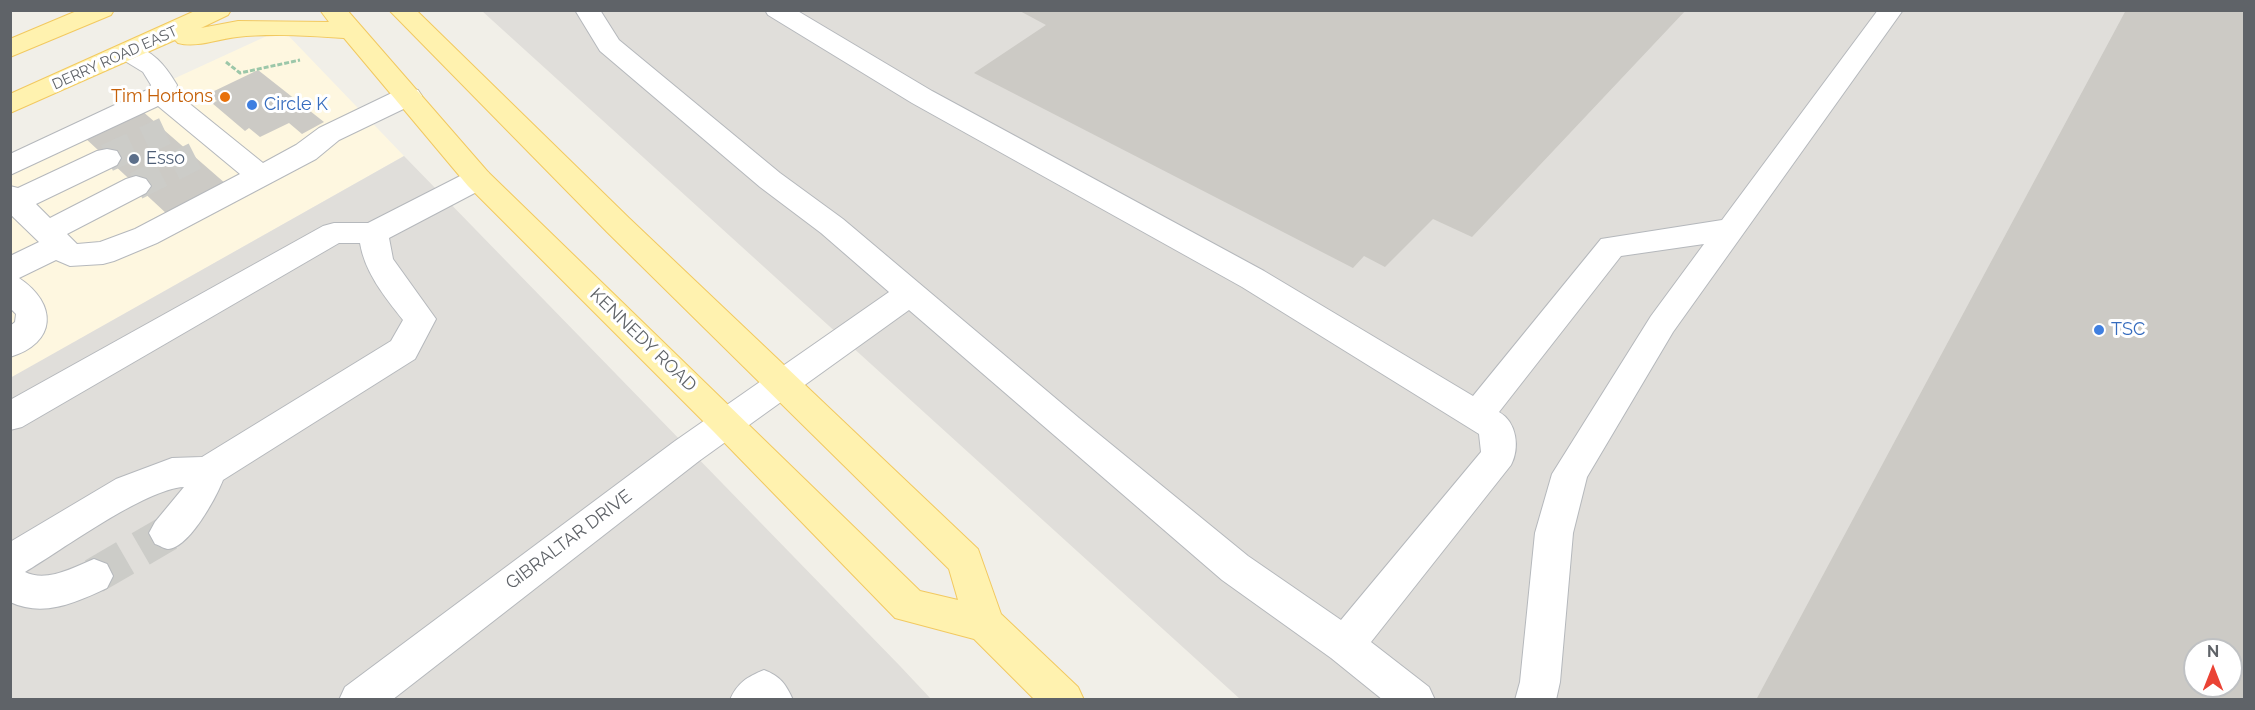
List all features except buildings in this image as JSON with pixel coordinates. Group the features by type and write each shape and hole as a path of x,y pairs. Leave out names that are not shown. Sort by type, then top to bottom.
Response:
{"main road":[{"path":"10,49 102,10"},
{"name":"DERRY ROAD EAST","path":"10,105 219,10"},
{"name":"KENNEDY ROAD","path":"332,10 478,179 726,422 909,606 985,624"},
{"path":"401,10 965,560 985,624 1064,699"},
{"path":"135,49 238,29 303,28 352,31"}],"street":[{"path":"587,10 609,45 770,180 832,226 1067,428 1227,561 1345,645 1415,699"},
{"path":"777,10 922,97 1253,279 1496,427 1499,455 1345,645"},
{"path":"1535,699 1540,682 1554,533 1570,474 1662,324 1891,10"},
{"path":"10,166 161,94 164,85 153,67 135,49"},
{"path":"161,94 261,176"},
{"path":"107,158 13,198 70,255 104,253 146,236 306,153 329,134 408,96"},
{"path":"165,131 192,119"},
{"path":"195,156 221,143"},
{"path":"10,417 334,233 373,233 478,179"},
{"path":"10,270 54,238 136,186"},
{"path":"1477,415 1612,247 1733,229"},
{"path":"10,562 129,490 172,473 208,471 404,350 420,319 397,290 378,260 373,233"},
{"path":"10,287 32,311 31,327 10,345"},
{"name":"GIBRALTAR DRIVE","path":"358,699 726,422 910,293"},
{"path":"168,533 200,495 208,471"},
{"path":"10,583 28,592 63,590 94,576"},
{"path":"750,699 764,689 773,699"}],"path":[{"path":"224,61 240,73 310,57"}],"shaded area":[{"path":"482,11 2244,11 2244,699 1240,699"},
{"path":"282,29 404,156 11,378 10,154"},
{"path":"404,156 931,699 11,699 10,378"}],"tunnel":[{"path":"107,158 165,131"},
{"path":"136,186 195,156"},
{"path":"94,576 168,533"}],"place":[{"name":"Tim Hortons","path":"225,97"},
{"name":"Circle K","path":"252,105"},
{"name":"Esso","path":"134,159"},
{"name":"TSC","path":"2099,330"}]}
